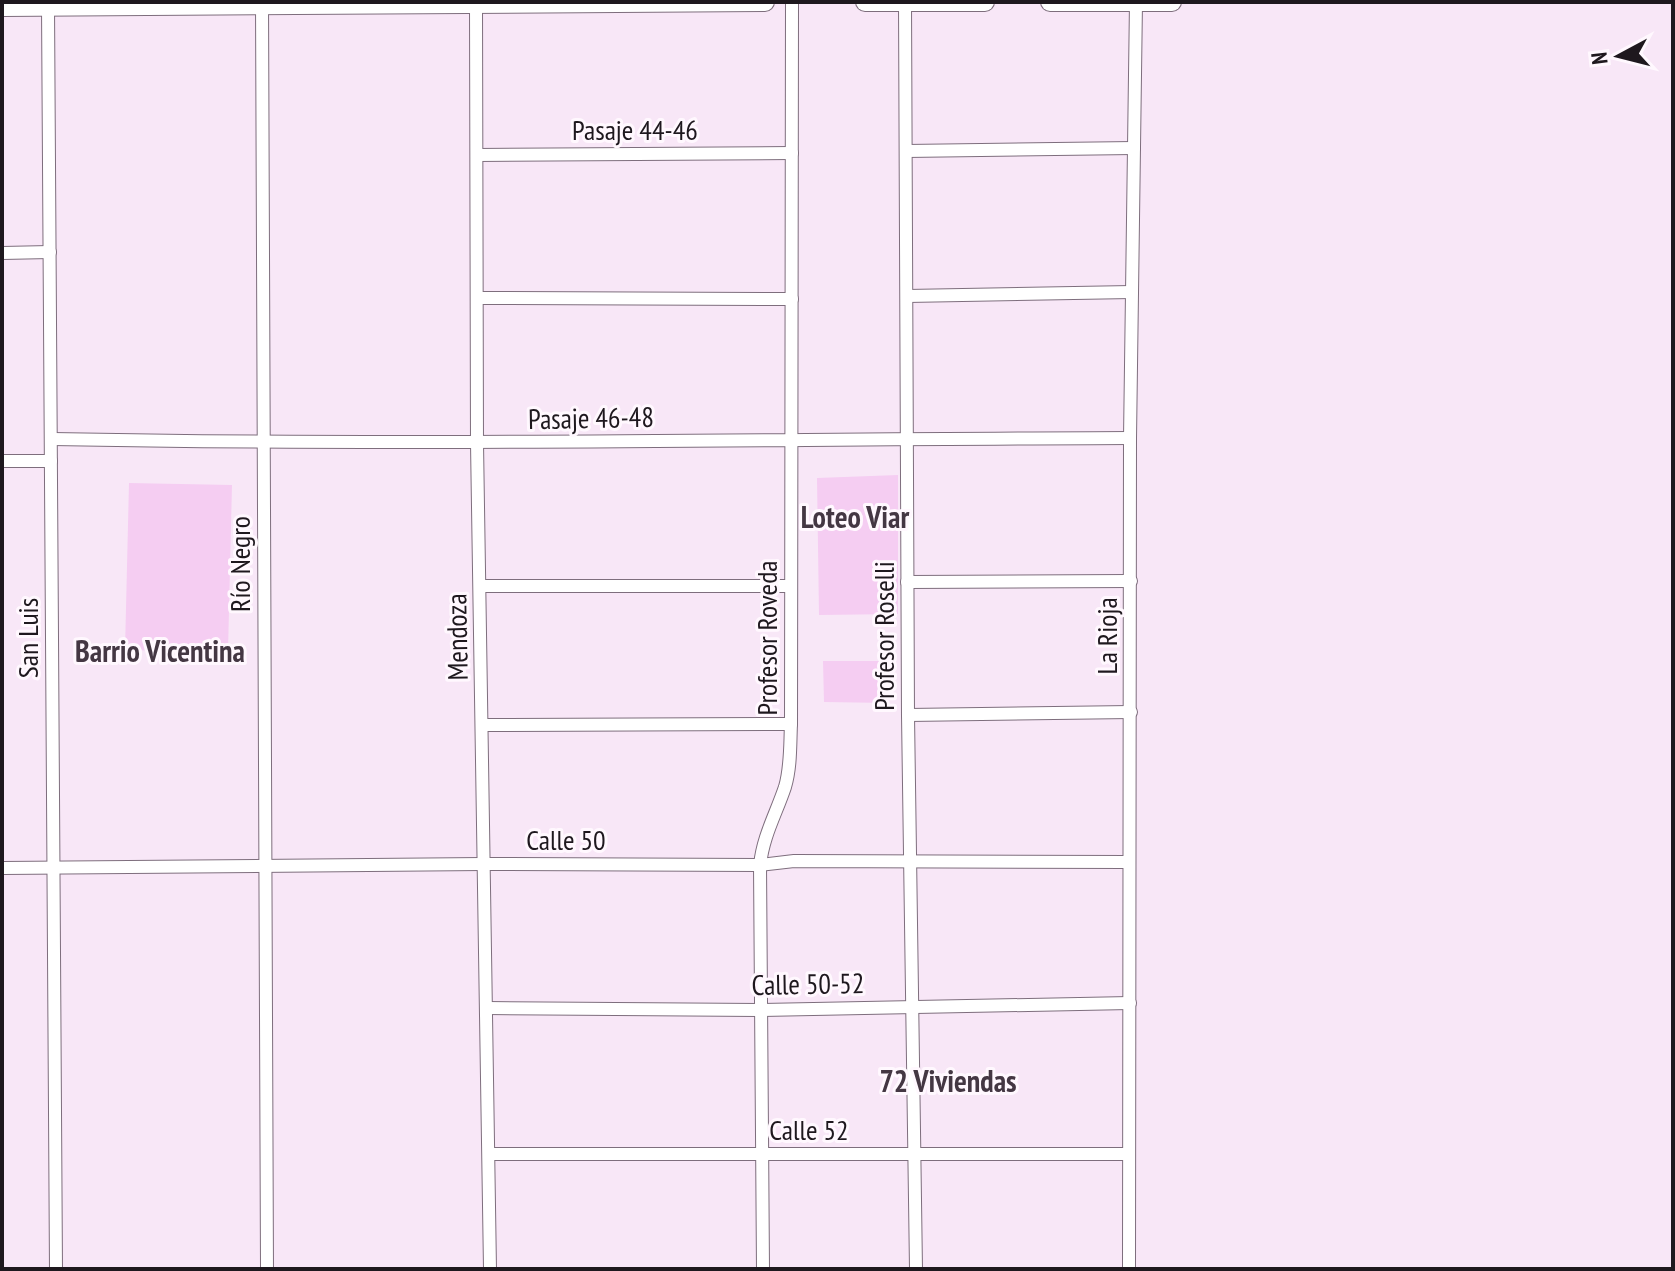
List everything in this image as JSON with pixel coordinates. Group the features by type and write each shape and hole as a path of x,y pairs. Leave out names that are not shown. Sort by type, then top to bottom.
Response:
{"street":[{"path":"2,7 765,2"},
{"name":"Profesor Roveda","path":"763,1269 760,865 765,835 785,787 790,763 791,724 792,2"},
{"path":"865,2 985,2"},
{"name":"Profesor Roselli","path":"905,2 908,715 916,1269"},
{"path":"1050,2 1172,2"},
{"name":"La Rioja","path":"1129,1269 1130,438 1136,2"},
{"name":"Río Negro","path":"262,4 267,1269"},
{"name":"Mendoza","path":"476,4 477,443 490,1269"},
{"name":"San Luis","path":"48,6 56,1269"},
{"path":"906,151 1134,148"},
{"name":"Pasaje 44-46","path":"477,155 792,153"},
{"path":"2,253 50,252"},
{"path":"907,296 1132,292"},
{"path":"478,298 792,299"},
{"name":"Pasaje 46-48","path":"52,439 477,443 1130,438"},
{"path":"2,461 51,461"},
{"path":"907,582 1131,581"},
{"path":"480,586 791,586"},
{"path":"908,715 1131,712"},
{"path":"482,725 791,724"},
{"name":"Calle 50","path":"2,868 760,865 794,861 910,860 1129,862"},
{"name":"Calle 50-52","path":"487,1008 759,1010 1130,1003"},
{"name":"Calle 52","path":"489,1154 1129,1154"}],"shaded area":[{"path":"898,475 898,614 819,615 817,478"},
{"path":"129,483 232,485 228,652 125,650"},
{"path":"823,661 889,661 889,703 824,702"}],"district":[{"name":"Loteo Viar","path":"855,518"},
{"name":"Barrio Vicentina","path":"160,652"},
{"name":"72 Viviendas","path":"948,1082"}]}
